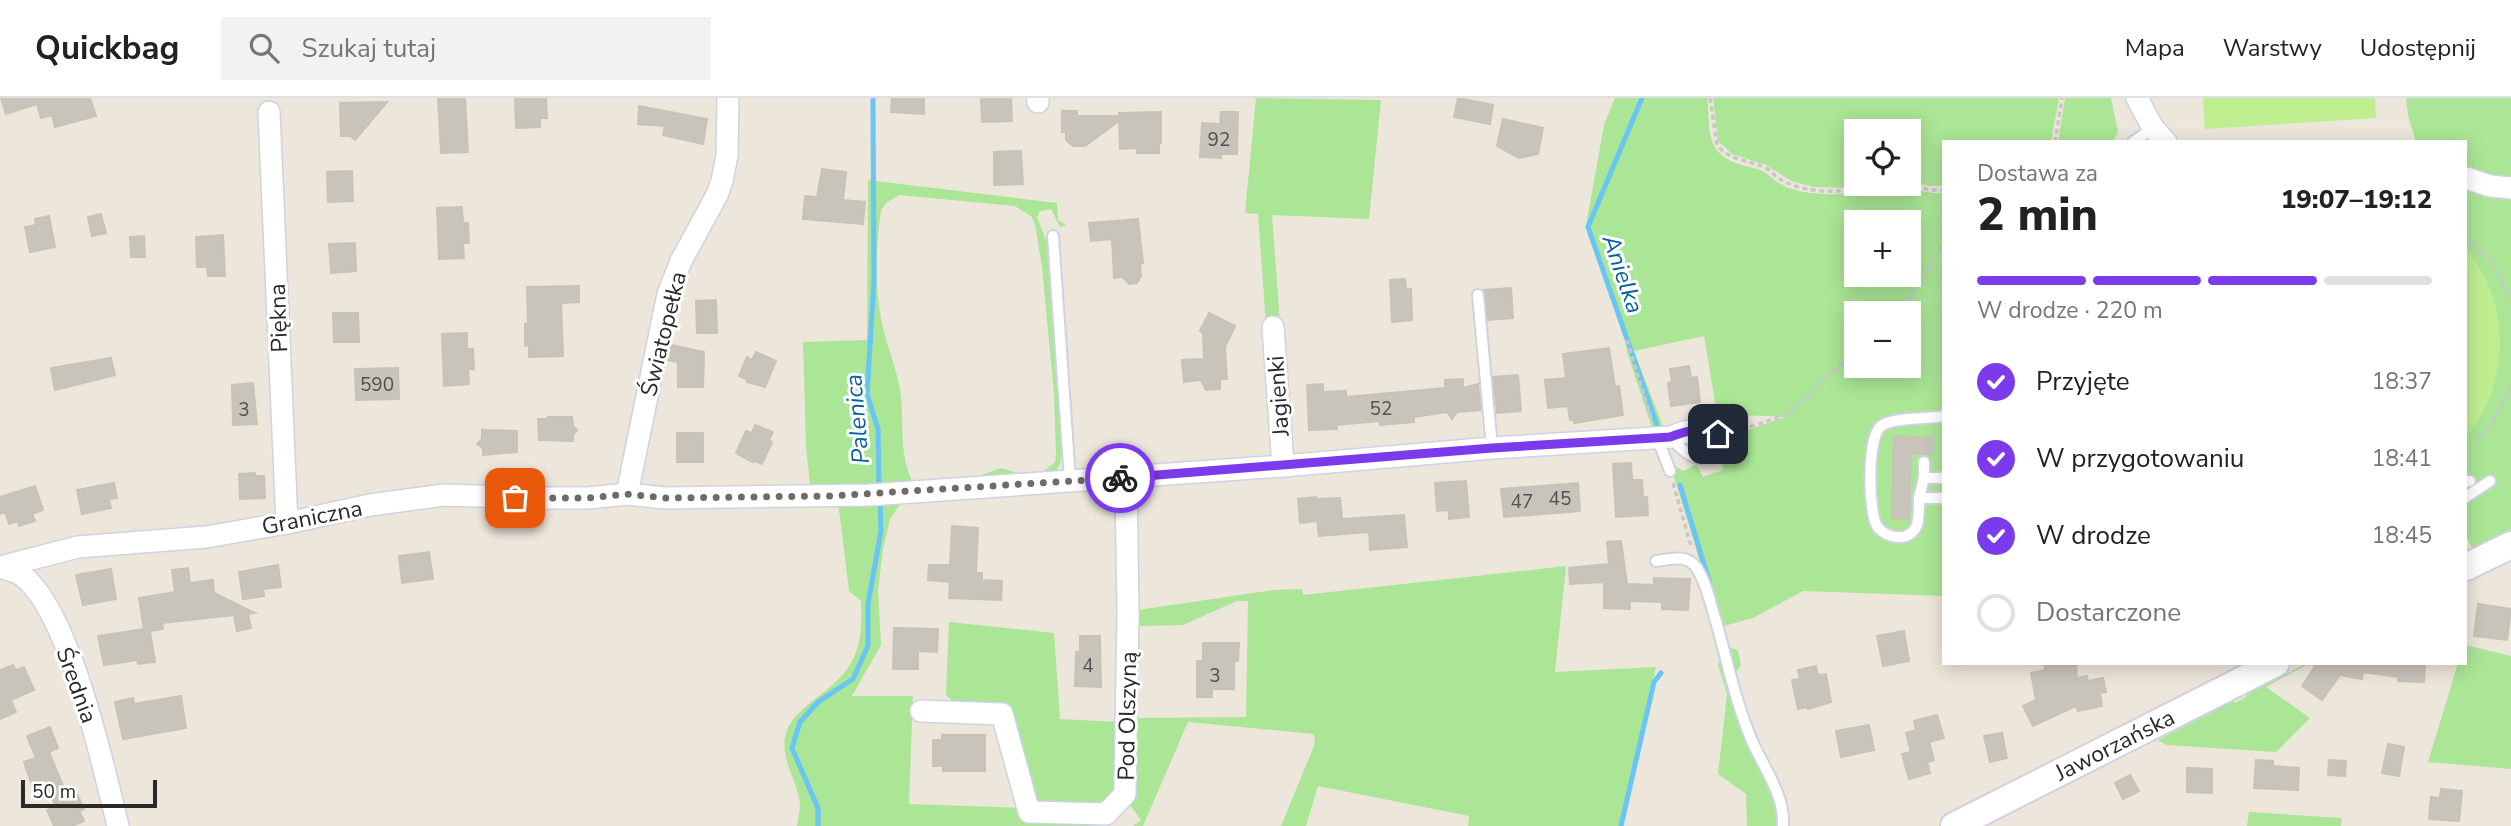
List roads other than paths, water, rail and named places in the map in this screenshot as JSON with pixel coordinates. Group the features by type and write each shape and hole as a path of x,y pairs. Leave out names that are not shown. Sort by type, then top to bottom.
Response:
{"street":[{"name":"Światopełka","path":"627,494 668,294 681,261 722,181 727,155 728,98"},
{"path":"2137,98 2159,135"},
{"name":"Piękna","path":"269,112 287,523"},
{"path":"2467,178 2490,186 2511,188"},
{"name":"Jagienki","path":"1273,327 1283,466"},
{"name":"Graniczna","path":"0,567 78,547 206,537 370,505 444,495 539,498 587,498 627,494 665,498 870,495 1661,437 1708,429 1718,434"},
{"name":"Pod Olszyną","path":"921,711 1002,714 1029,812 1106,814 1119,802 1125,794 1128,613 1126,477"},
{"path":"2468,561 2511,545"},
{"name":"Średnia","path":"0,567 19,573 32,585 51,615 87,704 118,826"},
{"name":"Jaworzańska","path":"1954,826 2272,665"}],"lane":[{"path":"2140,140 2159,135"},
{"path":"1052,236 1070,480"},
{"path":"1478,295 1492,448"},
{"path":"1924,462 1917,524 1909,534 1892,537 1879,528 1872,507 1872,443 1877,430 1885,424 1939,417"},
{"path":"1661,437 1670,471"},
{"path":"1924,478 1942,478"},
{"path":"2467,497 2490,481"},
{"path":"1919,498 1942,498"},
{"path":"1656,561 1680,558 1690,562 1700,574 1740,709 1776,792 1783,826"}],"waterway":[{"name":"Palenica","path":"873,98 874,280 867,394 878,429 879,489"},
{"name":"Anielka","path":"1642,98 1588,227 1657,425"},
{"name":"Anielka","path":"1680,485 1710,584"},
{"name":"Palenica","path":"818,826 818,808 792,748 800,722 818,702 853,679 868,646 868,604 881,531 880,499"},
{"name":"Anielka","path":"1621,826 1654,682 1661,673"}]}
